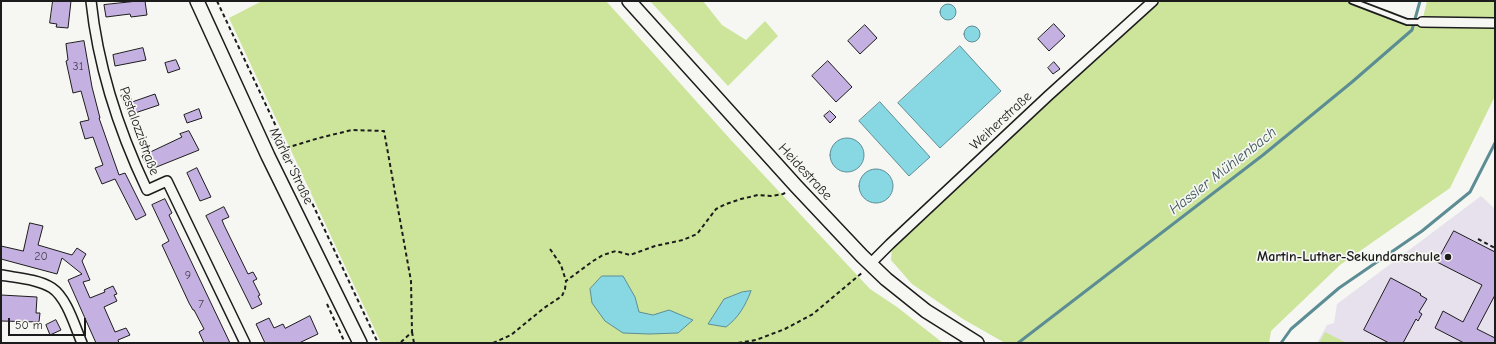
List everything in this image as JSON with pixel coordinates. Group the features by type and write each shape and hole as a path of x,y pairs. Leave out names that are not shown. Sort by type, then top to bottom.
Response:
{"main road":[{"name":"Marler Straße","path":"197,1 353,341"},
{"name":"Heidestraße","path":"629,1 796,186 867,268 886,279 926,311 977,343"}],"street":[{"name":"Pestalozzistraße","path":"91,1 105,78 133,161 147,190 167,181 245,343"},
{"name":"Weiherstraße","path":"867,268 890,244 1048,96 1153,1"},
{"path":"1422,22 1495,23"},
{"path":"1,275 41,283 53,289 62,299 82,343"}],"lane":[{"path":"1352,1 1406,22 1422,22"}],"path":[{"path":"217,1 378,343"},
{"path":"285,148 352,130 384,130 411,281 412,332 414,343"},
{"path":"566,281 603,255 616,251 630,255 655,246 683,240 697,234 716,209 726,204 741,198 758,195 783,194 796,186"},
{"path":"1478,239 1495,248"},
{"path":"493,343 511,335 544,308 562,296 566,281 561,265 550,249"},
{"path":"738,343 756,340 785,329 813,314 867,268"},
{"path":"397,343 401,342 412,332"},
{"path":"345,343 353,341"}],"shaded area":[{"name":"Martin-Luther-Sekundarschule","path":"1481,196 1495,209 1495,343 1317,343 1327,325 1334,323 1337,304"}],"green space":[{"path":"262,1 606,1 730,139 870,289 897,307 943,343 381,343 229,18"},
{"path":"650,1 703,1 722,25 746,40 765,21 778,36 728,86"},
{"path":"1158,1 1359,1 1393,12 1407,22 1422,22 1427,1 1495,1 1495,96 1450,188 1340,265 1271,331 1269,343 1005,343 963,319 912,284 891,260 892,247"},
{"path":"1325,332 1347,343 1319,343"}],"water":[{"path":"948,4 954,6 956,12 954,18 948,20 942,18 940,12 942,6"},
{"path":"972,26 978,28 980,34 978,40 972,42 966,40 964,34 966,28"},
{"path":"960,46 1001,91 940,148 898,103"},
{"path":"880,102 930,157 909,176 859,121"},
{"path":"850,138 859,143 863,148 863,162 859,167 854,171 844,172 840,171 831,162 830,152 831,148 840,139"},
{"path":"879,169 888,174 892,179 892,193 888,198 883,202 873,203 869,202 860,193 859,183 860,179 869,170"},
{"path":"602,276 623,276 635,297 639,312 653,315 669,310 693,320 678,333 623,333 605,321 592,303 590,289"},
{"path":"751,291 741,311 726,327 708,324 724,299 742,292"}],"building":[{"path":"53,1 71,1 68,28 56,27 57,24 50,23"},
{"path":"145,1 147,15 131,17 130,14 106,17 104,5"},
{"path":"1054,24 1065,36 1049,51 1038,39"},
{"path":"865,25 877,38 860,54 848,41"},
{"path":"84,41 99,118 119,175 125,173 146,215 136,220 115,179 102,184 95,168 103,165 93,137 85,139 80,122 89,120 81,91 73,93 66,61 68,60 66,44"},
{"path":"143,48 146,60 115,66 113,55"},
{"path":"176,60 180,69 168,73 165,63"},
{"path":"828,61 852,87 836,102 812,76"},
{"path":"1054,62 1060,69 1053,74 1048,68"},
{"path":"129,93 132,102 155,94 159,105 129,115 121,96"},
{"path":"199,109 202,118 187,123 184,115"},
{"path":"830,111 836,117 830,123 824,116"},
{"path":"189,131 199,150 149,170 142,156 182,137 180,134"},
{"path":"197,168 211,197 200,201 187,173"},
{"path":"165,199 172,213 169,215 230,343 204,343 199,332 204,329 189,303 162,245 169,241 152,205"},
{"path":"224,207 229,217 222,220 224,225 248,274 253,272 257,279 253,281 260,295 258,296 262,304 252,309 206,216"},
{"path":"30,223 43,226 38,245 72,255 77,248 86,254 82,261 90,280 83,282 90,298 105,292 104,290 113,286 117,294 114,295 117,301 104,307 115,332 126,328 130,335 118,340 119,343 96,343 68,280 82,274 62,258 57,274 1,259 1,246 23,251"},
{"path":"1454,231 1495,252 1495,295 1477,329 1495,338 1495,343 1464,343 1435,328 1443,311 1463,322 1482,285 1437,262"},
{"path":"1391,278 1421,294 1420,295 1427,299 1419,312 1422,314 1418,321 1416,319 1403,343 1389,343 1364,330"},
{"path":"1,295 37,297 36,313 40,313 39,322 1,321"},
{"path":"310,316 318,334 299,343 265,343 256,324 269,318 274,328 283,324 285,328"},
{"path":"56,320 61,330 50,335 46,325"}],"waterway":[{"name":"Hassler Mühlenbach","path":"1018,343 1263,155 1352,82 1412,30 1420,1"},
{"path":"1281,343 1291,329 1339,288 1422,231 1470,192 1495,143"}],"place":[{"name":"Martin-Luther-Sekundarschule","path":"1448,257"}]}
